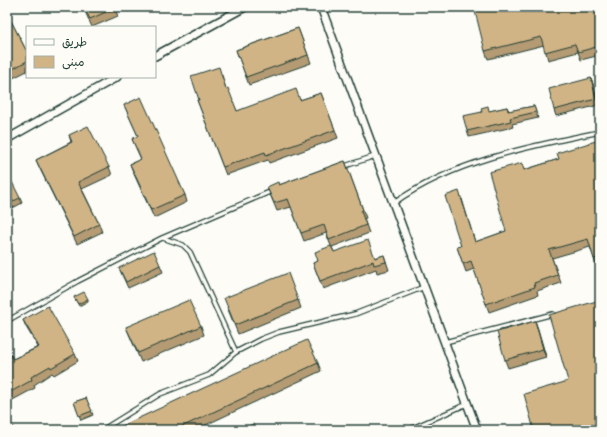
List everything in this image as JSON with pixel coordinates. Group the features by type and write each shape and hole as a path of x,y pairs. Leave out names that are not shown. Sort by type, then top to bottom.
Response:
{"street":[{"path":"156,55 246,7"},
{"path":"321,7 477,430"},
{"path":"7,139 115,78"}],"lane":[{"path":"393,203 411,190 455,170 531,146 600,132"},
{"path":"339,168 375,156"},
{"path":"7,321 78,281 162,238 258,195 280,188"},
{"path":"162,238 183,245 190,252 236,352"},
{"path":"102,430 160,394 209,375 236,352 261,339 278,332 354,314 424,287"},
{"path":"444,342 555,314"},
{"path":"408,430 467,404"}],"building":[{"path":"84,7 114,7 115,8 90,19"},
{"path":"474,7 600,7 600,46 578,52 575,44 545,52 541,37 485,51"},
{"path":"7,13 26,50 26,62 7,72"},
{"path":"298,28 308,55 246,77 236,50"},
{"path":"219,67 226,89 228,88 237,111 296,89 300,100 321,93 335,130 266,155 265,152 223,167 197,100 199,100 191,76"},
{"path":"591,78 596,99 554,110 549,89"},
{"path":"141,97 185,195 151,210 130,164 141,159 132,139 138,136 124,105"},
{"path":"488,106 489,111 507,107 508,111 534,106 536,112 510,118 511,121 467,131 463,116 482,112 481,108"},
{"path":"88,126 109,167 78,182 99,224 74,237 36,160 72,142 69,135"},
{"path":"599,140 600,257 594,259 588,239 549,250 558,275 534,283 535,287 486,304 471,261 463,264 457,247 461,246 445,196 459,191 475,242 506,231 489,172 522,163 524,170 559,159 557,153"},
{"path":"345,161 363,210 361,211 366,225 329,240 324,225 301,233 288,199 274,203 267,187 278,182 279,185"},
{"path":"11,180 20,198 7,204 7,182"},
{"path":"368,240 375,258 384,255 386,262 374,265 373,261 320,281 313,263 318,261 315,252 331,246 334,252"},
{"path":"154,251 160,265 126,282 119,268"},
{"path":"288,273 298,300 235,325 224,298"},
{"path":"84,292 88,299 78,304 74,297"},
{"path":"189,300 201,326 138,353 126,327"},
{"path":"600,300 600,429 534,430 524,394 568,381 549,315"},
{"path":"48,306 75,354 51,368 50,366 31,377 32,380 7,394 7,348 13,359 39,347 23,320"},
{"path":"535,321 543,349 505,360 497,332"},
{"path":"307,340 318,363 175,430 113,430"},
{"path":"86,398 92,411 79,416 74,402"},
{"path":"7,417 15,430 7,430"},
{"path":"253,424 256,430 240,430"}]}
